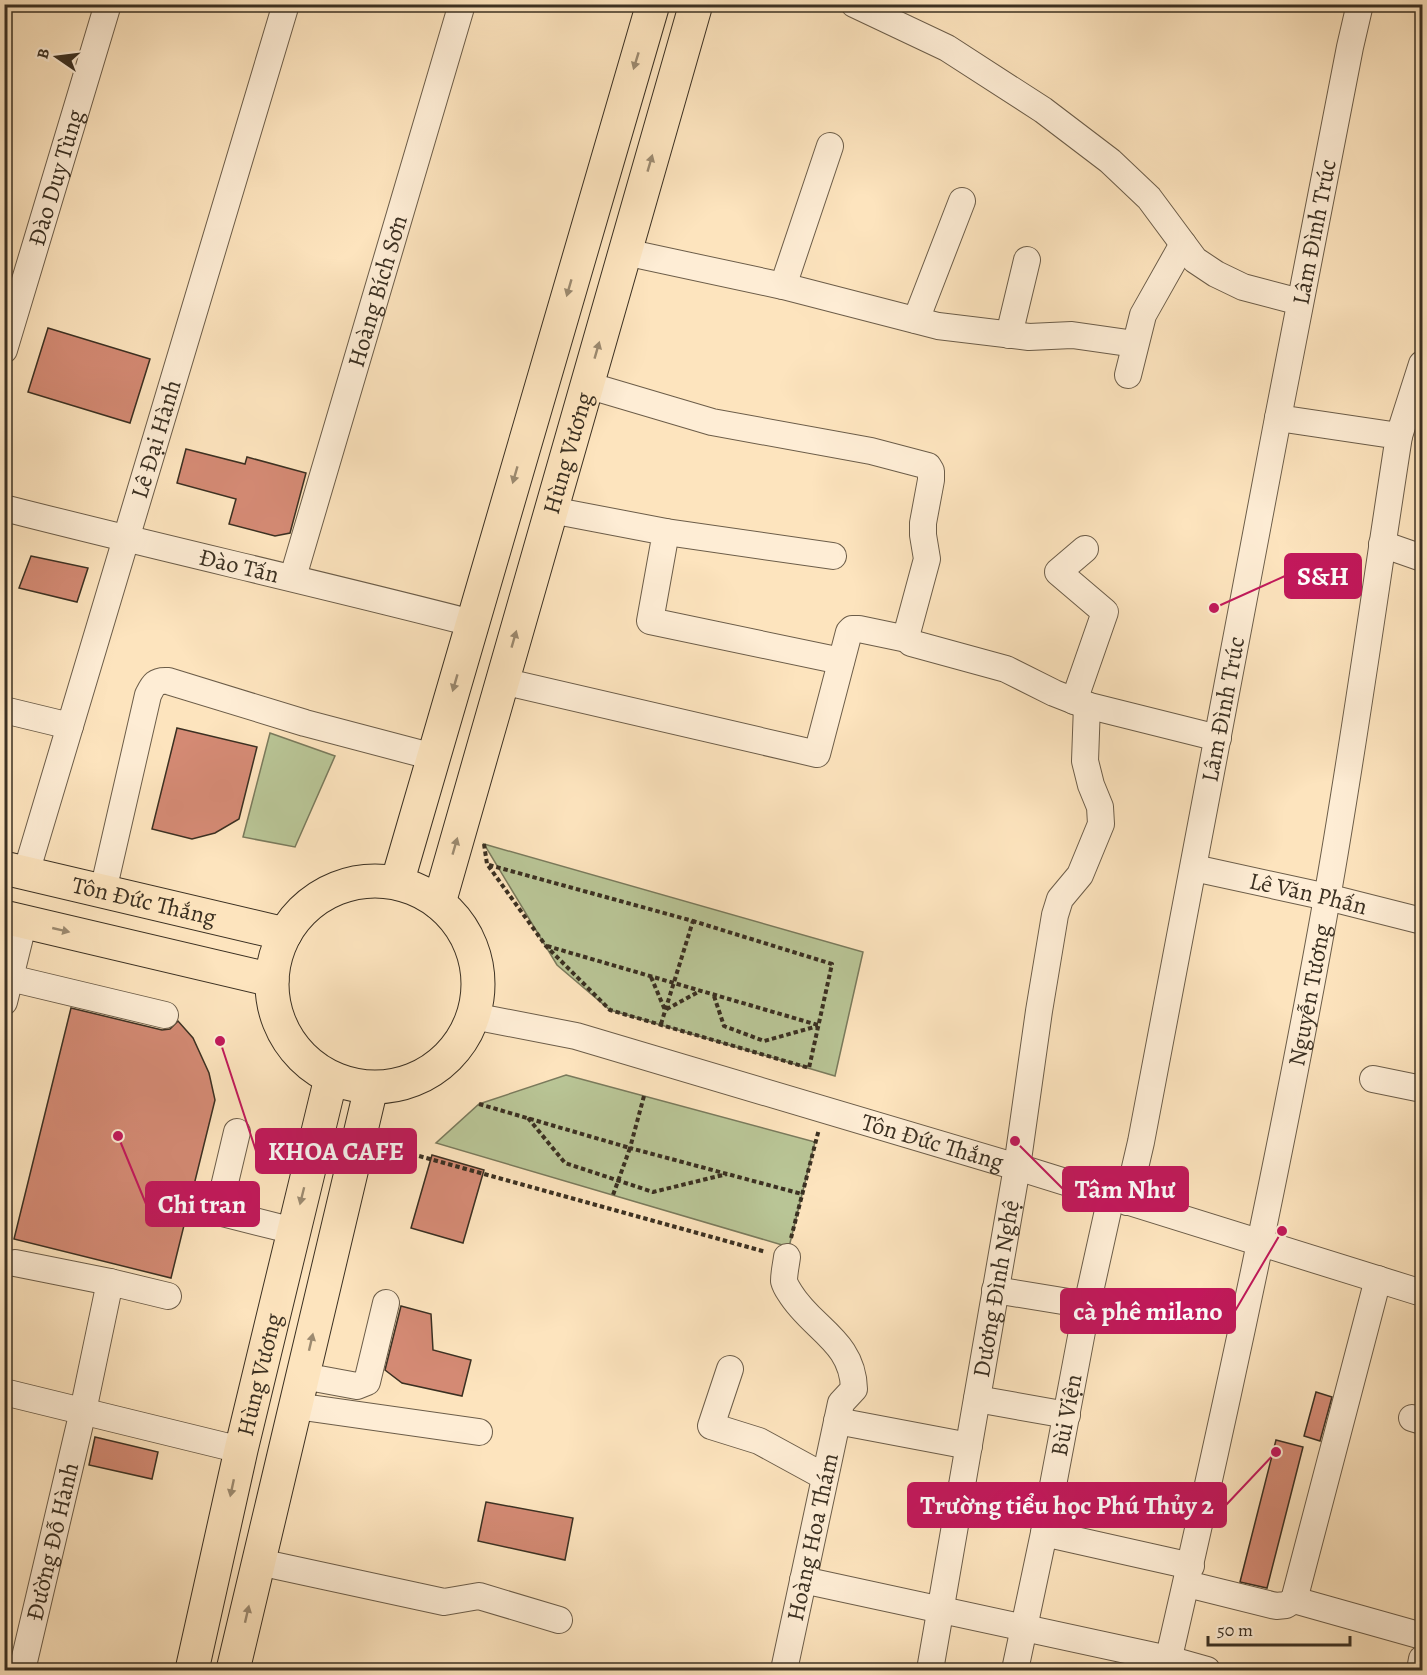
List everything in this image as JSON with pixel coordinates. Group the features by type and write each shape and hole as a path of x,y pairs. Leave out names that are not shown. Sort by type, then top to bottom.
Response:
{"main road":[{"name":"Hùng Vương","path":"397,883 652,4"},
{"name":"Hùng Vương","path":"439,903 696,4"},
{"path":"583,241 625,252"},
{"name":"Tôn Đức Thắng","path":"15,871 285,934"},
{"path":"371,881 397,883 419,890 439,903 460,926 474,954 478,985 473,1016 458,1046 434,1069 404,1084 371,1088 351,1085 331,1078 306,1062 287,1038 275,1010 272,980 276,956 285,934 301,913 321,897 345,885 371,881"},
{"name":"Tôn Đức Thắng","path":"14,919 272,980"},
{"name":"Hùng Vương","path":"192,1671 241,1450 331,1078"},
{"name":"Hùng Vương","path":"233,1671 371,1088"}],"street":[{"name":"Đào Duy Tùng","path":"4,350 108,4"},
{"name":"Lê Đại Hành","path":"15,871 70,726 286,4"},
{"name":"Hoàng Bích Sơn","path":"293,577 462,4"},
{"path":"854,4 947,48 1043,110 1110,161 1149,198 1195,260 1216,274 1243,287 1300,302"},
{"name":"Lâm Đình Trúc","path":"1119,1199 1141,1142 1300,302 1360,4"},
{"path":"783,286 830,146"},
{"path":"916,320 962,201"},
{"path":"1128,375 1143,315 1183,244"},
{"path":"625,252 783,286 938,326 1029,337 1072,335 1135,344"},
{"path":"1009,335 1027,260"},
{"name":"Nguyễn Tương","path":"1167,1665 1189,1575 1261,1243 1327,897 1400,436 1415,410 1422,364"},
{"path":"587,385 712,422 871,451 928,466 931,471 931,480 923,535 927,559 907,639"},
{"path":"1278,418 1400,436"},
{"name":"Đào Tấn","path":"4,508 126,539 293,577 472,623"},
{"path":"551,510 666,532 833,556"},
{"path":"666,532 650,621 841,661"},
{"path":"1382,544 1422,558"},
{"name":"Dương Đình Nghệ","path":"930,1671 1017,1167 1055,915 1060,899 1080,875 1101,824 1100,807 1090,785 1085,761 1081,703 1105,612 1058,572 1085,549"},
{"path":"502,681 817,754 849,632 852,629 907,639 917,646 1006,669 1054,693 1081,703 1218,738"},
{"path":"103,891 148,695 154,683 159,680 305,723 434,757"},
{"path":"4,710 70,726"},
{"name":"Lê Văn Phấn","path":"1194,868 1327,897 1422,921"},
{"path":"14,919 7,990 165,1016"},
{"name":"Tôn Đức Thắng","path":"473,1016 576,1036 1017,1167 1422,1293"},
{"path":"1373,1079 1422,1089"},
{"path":"237,1132 218,1212 294,1231"},
{"name":"Bùi Viện","path":"1015,1671 1088,1305 1119,1199"},
{"name":"Hoàng Hoa Thám","path":"784,1671 839,1412 854,1389 853,1374 848,1361 835,1340 798,1305 784,1283 787,1257"},
{"path":"15,1263 168,1296"},
{"path":"1044,1533 1189,1575 1276,1606 1286,1605 1294,1600 1378,1279"},
{"name":"Đường Đỗ Hành","path":"22,1671 83,1411 110,1282"},
{"path":"995,1290 1088,1305"},
{"path":"300,1391 357,1386 367,1382 386,1303"},
{"path":"730,1369 711,1426 759,1441 825,1477"},
{"path":"300,1391 479,1432"},
{"path":"4,1392 241,1450"},
{"path":"977,1399 1067,1415"},
{"path":"839,1412 969,1446"},
{"path":"259,1562 444,1602 479,1596 559,1620"},
{"path":"803,1581 1024,1628 1167,1665 1207,1671"},
{"path":"1294,1600 1422,1636"},
{"path":"1420,1671 1422,1659"}],"path":[{"path":"483,837 487,864 546,946 610,1010 809,1068 832,964 693,921 487,864"},
{"path":"661,1024 693,921"},
{"path":"546,946 818,1025"},
{"path":"650,977 665,1010"},
{"path":"665,1010 700,991"},
{"path":"714,995 724,1026 764,1041 818,1025"},
{"path":"614,1195 644,1096"},
{"path":"479,1104 630,1148 802,1194"},
{"path":"359,1139 787,1257 824,1110"},
{"path":"528,1118 565,1163 653,1192 728,1174"}],"green space":[{"path":"270,733 335,756 295,847 243,837"},
{"path":"484,844 863,952 835,1076 610,1010 557,965"},
{"path":"566,1075 815,1142 789,1247 436,1143 479,1104"}],"building":[{"path":"48,328 150,359 130,423 28,392"},
{"path":"186,449 245,464 247,457 306,473 290,533 275,536 229,524 236,499 177,483"},
{"path":"31,556 88,568 77,602 19,588"},
{"path":"177,728 257,747 239,819 215,833 192,839 152,829"},
{"path":"71,1008 162,1030 170,1029 178,1021 193,1038 209,1073 215,1100 171,1278 14,1239"},
{"path":"432,1155 484,1170 463,1243 411,1228"},
{"path":"401,1306 431,1314 433,1350 471,1360 462,1396 402,1383 385,1370"},
{"path":"1316,1392 1332,1397 1320,1441 1304,1436"},
{"path":"95,1437 158,1452 152,1479 89,1465"},
{"path":"1276,1440 1303,1447 1267,1588 1240,1582"},
{"path":"486,1502 573,1518 565,1560 478,1541"}],"place":[{"name":"S&H","path":"1214,608"},
{"name":"KHOA CAFE","path":"220,1041"},
{"name":"Chi tran","path":"118,1136"},
{"name":"Tâm Như","path":"1015,1141"},
{"name":"cà phê milano","path":"1282,1231"},
{"name":"Trường tiểu học Phú Thủy 2","path":"1276,1452"}]}
